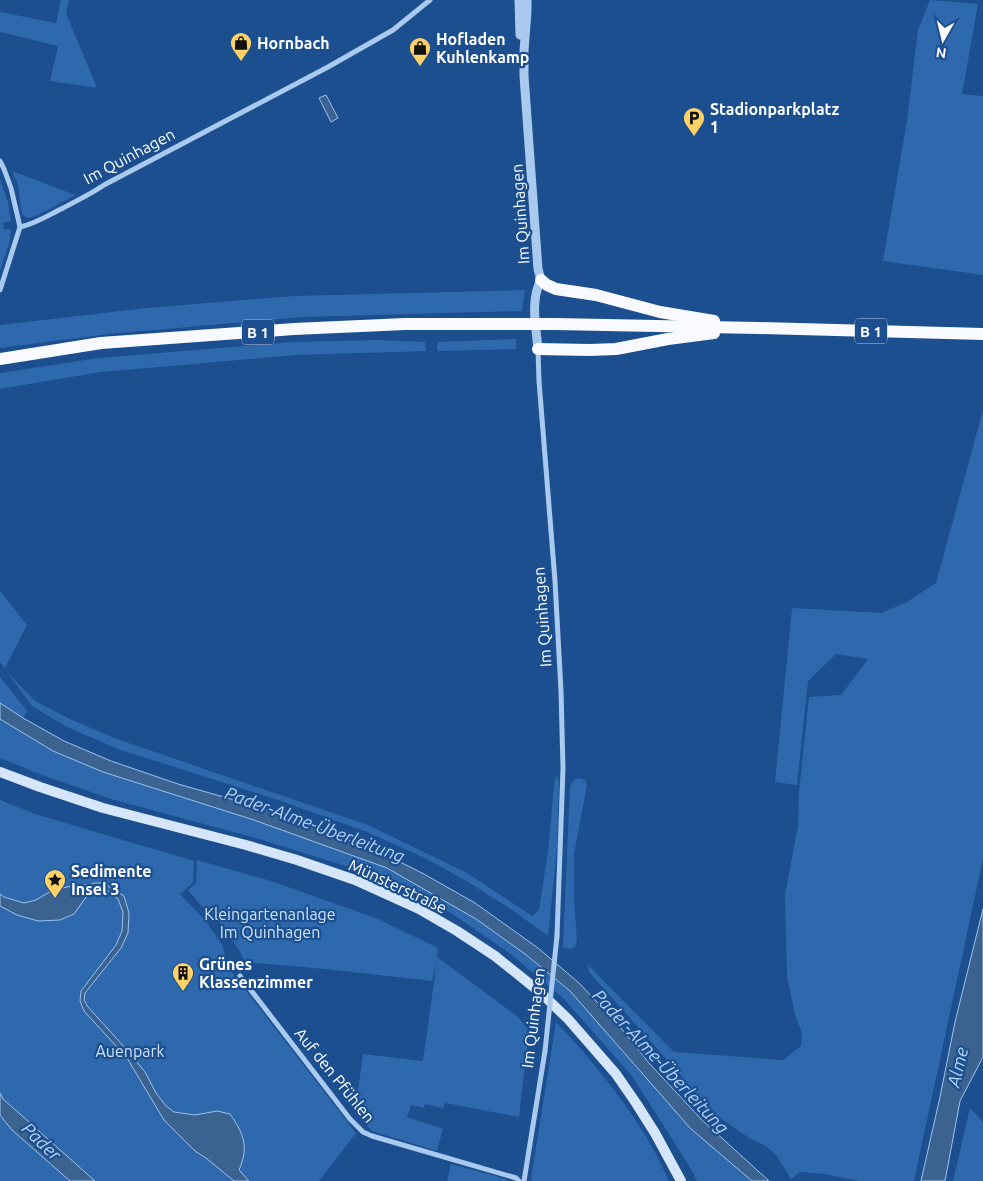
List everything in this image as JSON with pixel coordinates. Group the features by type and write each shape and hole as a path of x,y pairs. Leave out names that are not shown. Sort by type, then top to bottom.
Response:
{"highway":[{"path":"541,280 552,288 596,295 660,312 758,328"},
{"name":"B 1","path":"0,359 101,343 294,329 405,324 555,324 983,334"},
{"name":"B 1","path":"538,349 616,349 668,339 758,328"}],"main road":[{"name":"Münsterstraße","path":"0,772 103,808 246,845 355,880 419,909 457,931 495,956 541,993 568,1020 616,1074 655,1133 681,1181"}],"street":[{"name":"Im Quinhagen","path":"20,227 29,225 62,208 328,68 393,30 430,0"},
{"name":"Im Quinhagen","path":"519,0 520,34 524,51"},
{"name":"Im Quinhagen","path":"524,1181 545,1051 557,936 563,768 555,581 535,311 537,288 541,280 538,270 524,51 527,0"},
{"path":"0,161 11,188 20,227 0,290"},
{"name":"Auf den Pfühlen","path":"240,976 350,1119 363,1132 516,1178 519,1181"}],"green space":[{"path":"61,0 69,0 66,13 97,88 50,81 58,46 0,32 0,12 56,23"},
{"path":"930,0 978,4 962,94 983,96 983,275 883,261 907,121 918,30"},
{"path":"12,171 75,195 38,215 27,218 22,214 18,185"},
{"path":"0,180 8,202 11,222 3,222 4,229 11,229 10,241 0,271"},
{"path":"525,290 522,311 302,317 109,334 0,348 0,325 147,308 294,296"},
{"path":"516,339 516,349 437,351 438,342"},
{"path":"378,340 425,342 426,351 296,355 101,372 0,389 0,373 99,358 293,342"},
{"path":"983,410 983,859 914,1181 860,1181 824,1174 800,1172 791,1179 776,1155 766,1146 751,1139 717,1116 589,972 588,965 674,1052 783,1060 801,1046 802,1033 795,1014 787,977 785,895 798,826 799,793 809,697 841,695 868,659 836,654 808,681 797,785 775,782 792,608 881,613 907,602 936,583"},
{"path":"0,591 27,625 5,668 0,662"},
{"path":"6,671 35,701 72,720 117,739 368,825 467,873 532,916 539,910 548,852 556,776 559,780 557,847 548,936 468,882 427,859 367,832 278,800 118,749 67,727 32,706"},
{"path":"0,677 27,711 23,718 0,703"},
{"path":"0,719 53,751 103,772 254,820 387,868 476,919 525,954 570,991 691,1129 752,1181 697,1181 632,1076 563,998 508,952 454,915 381,877 252,837 111,799 0,758"},
{"path":"579,778 585,780 587,785 574,854 574,898 577,940 575,947 570,949 563,948 570,786 574,780"},
{"name":"Auenpark","path":"0,800 35,814 194,861 193,883 180,894 205,920 223,946 227,966 356,1133 319,1181 0,1181"},
{"name":"Kleingartenanlage Im Quinhagen","path":"197,860 271,881 378,919 438,948 437,957 518,1017 529,1031 519,1117 445,1103 443,1108 425,1104 424,1108 411,1105 407,1117 443,1129 437,1151 372,1131 355,1113 363,1054 423,1061 437,960 432,981 245,962 239,950 216,918 213,920 188,890 196,883"},
{"path":"556,1022 596,1067 621,1099 654,1150 669,1181 532,1181"},
{"path":"970,1108 983,1122 983,1181 953,1181"},
{"path":"451,1164 506,1179 507,1181 447,1181"}],"water":[{"path":"326,95 338,118 331,122 319,98"},
{"path":"0,703 64,741 111,761 178,784 259,807 334,834 390,857 475,903 538,948 579,983 617,1023 649,1063 702,1120 769,1181 752,1181 691,1129 570,991 525,954 476,919 387,868 254,820 103,772 53,751 0,719"},
{"path":"103,883 124,896 129,913 128,933 121,948 85,993 84,1000 145,1072 156,1093 166,1106 174,1112 195,1115 217,1111 230,1114 242,1134 244,1154 239,1170 249,1181 234,1181 195,1151 164,1120 127,1058 84,1011 80,1001 81,991 116,945 122,931 123,912 118,899 108,891 92,889 74,914 60,920 38,921 17,915 0,906 0,894 24,903 36,900 53,890"},
{"name":"Alme","path":"983,909 983,1057 960,1101 945,1181 921,1181 955,1022"},
{"name":"Pader","path":"0,1093 3,1099 95,1181 70,1181 12,1130 0,1115"}],"place":[{"name":"Hornbach","path":"241,62"},
{"name":"Hofladen Kuhlenkamp","path":"420,67"},
{"name":"Stadionparkplatz 1","path":"694,137"},
{"name":"Sedimente Insel 3","path":"55,899"},
{"name":"Grünes Klassenzimmer","path":"183,992"}],"water label":[{"name":"Pader-Alme-Überleitung","path":"315,824"},
{"name":"Pader-Alme-Überleitung","path":"661,1061"}]}
